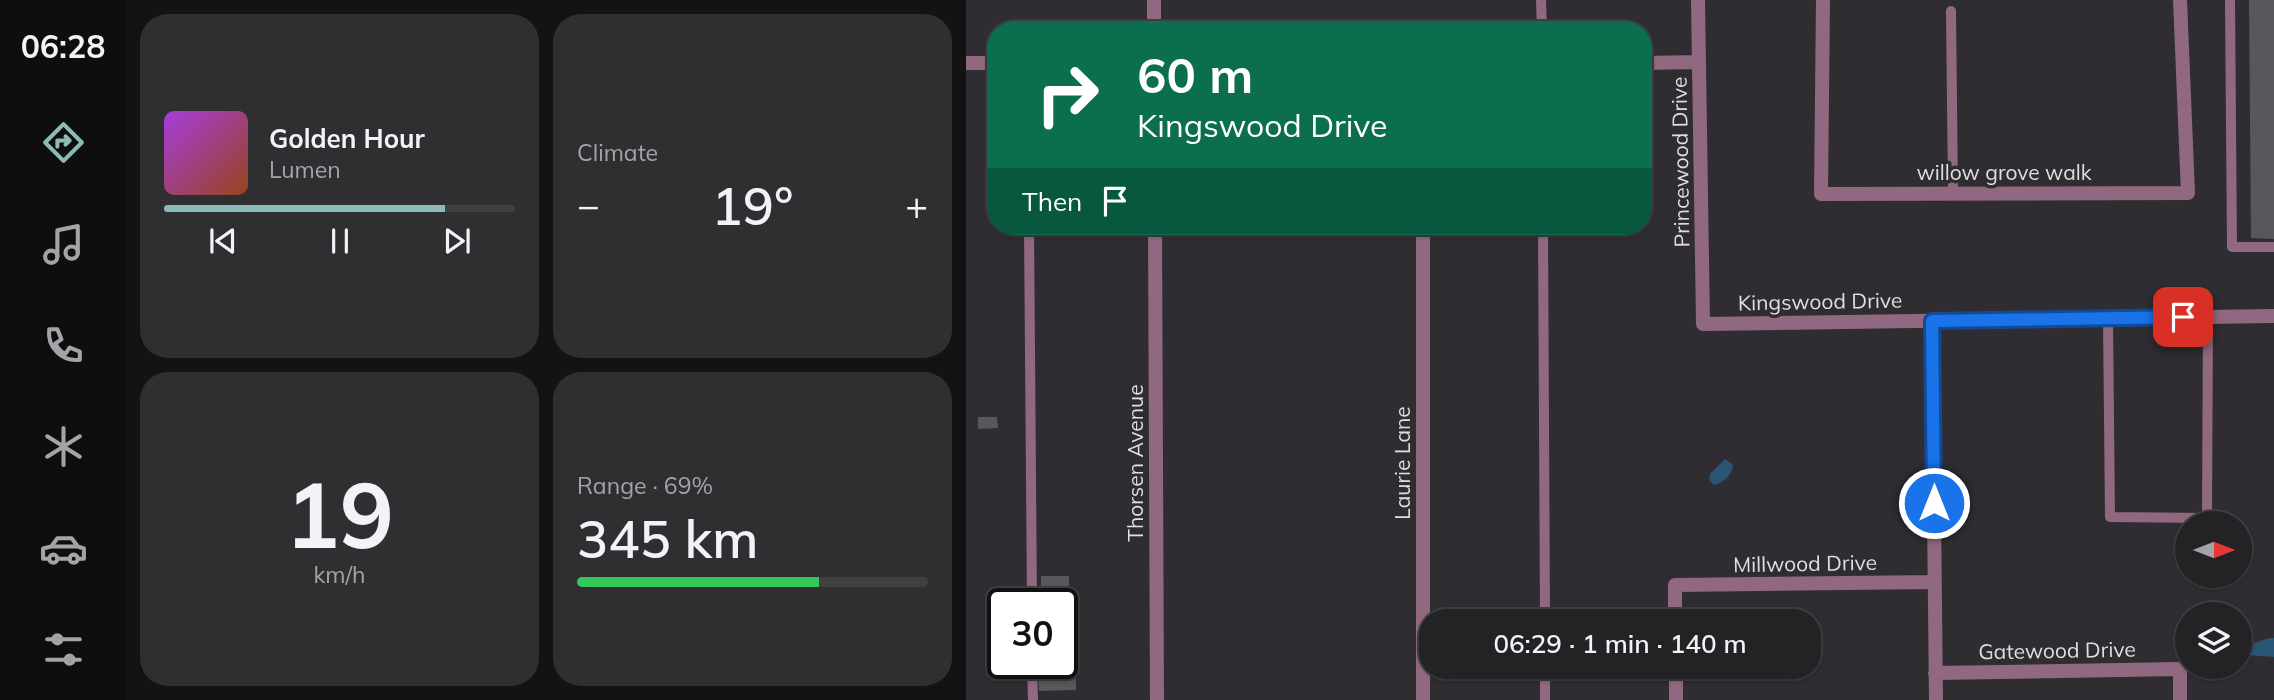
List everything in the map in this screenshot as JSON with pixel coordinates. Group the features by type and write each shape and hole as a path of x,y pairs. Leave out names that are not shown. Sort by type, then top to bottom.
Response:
{"street":[{"path":"1154,0 1154,21"},
{"name":"Princewood Drive","path":"1698,0 1703,324"},
{"name":"willow grove walk","path":"1823,0 1821,194 2188,193 2180,0"},
{"path":"1652,63 1699,62"},
{"path":"966,63 987,64"},
{"name":"Thorsen Avenue","path":"1155,235 1157,700"},
{"name":"Laurie Lane","path":"1423,235 1423,700"},
{"name":"Kingswood Drive","path":"1703,324 2274,316"},
{"path":"1932,321 1936,700"},
{"name":"Millwood Drive","path":"1675,609 1675,585 1934,582"},
{"name":"Gatewood Drive","path":"1936,674 2180,669 2180,700"},
{"path":"1676,679 1676,700"}],"lane":[{"path":"1542,0 1542,21"},
{"path":"2230,0 2232,247 2274,247"},
{"path":"1951,11 1953,194"},
{"path":"1029,235 1032,588"},
{"path":"1543,235 1545,609"},
{"path":"2108,318 2110,517 2207,518 2208,317"},
{"path":"1032,679 1033,700"},
{"path":"1545,679 1545,700"}],"water":[{"path":"1725,459 1733,465 1731,472 1724,481 1714,485 1709,480 1710,474"},
{"path":"2274,638 2274,657 2252,655 2252,646"}],"building":[{"path":"2249,0 2274,0 2274,239 2251,238"},
{"path":"978,417 997,417 998,428 978,429"},
{"path":"1041,576 1069,576 1069,588 1041,588"},
{"path":"1038,679 1076,679 1076,690 1039,691"}],"route":[{"path":"1934,503 1932,321 2183,317"}]}
